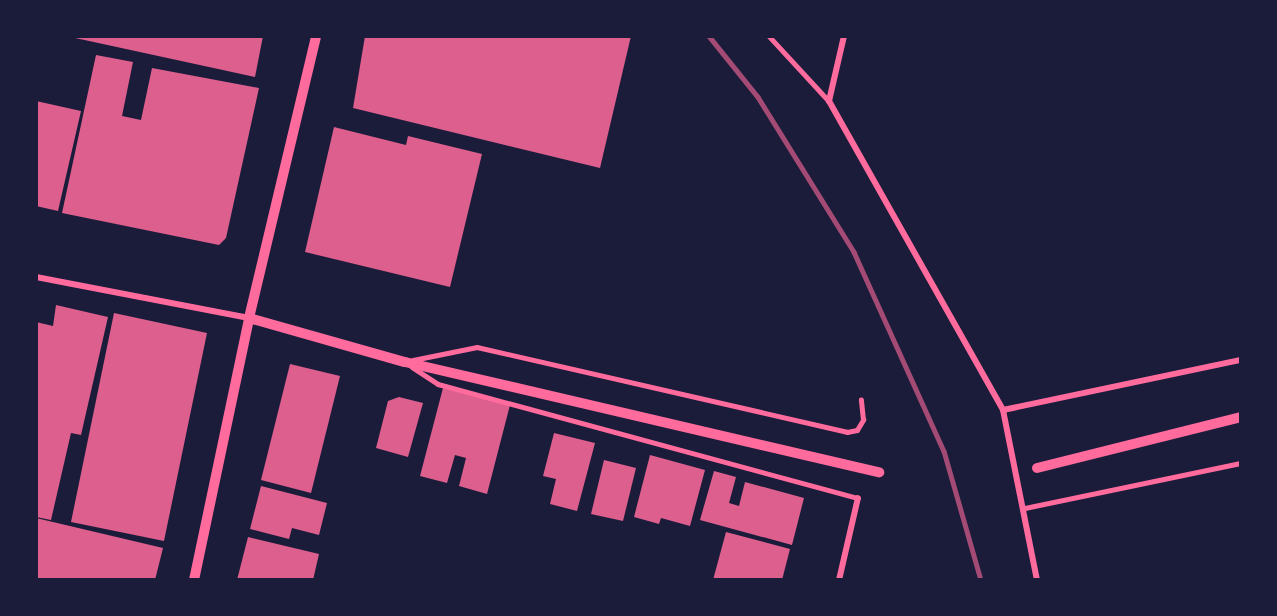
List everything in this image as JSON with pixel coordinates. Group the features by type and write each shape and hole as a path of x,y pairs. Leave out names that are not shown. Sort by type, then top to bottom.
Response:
{"street":[{"path":"194,580 249,318 316,36"},
{"path":"844,36 829,101 1003,410 1025,508 1037,580"},
{"path":"36,277 249,318 405,362 879,472"},
{"path":"1003,410 1241,360"},
{"path":"1037,468 1241,417"},
{"path":"839,580 858,498"}],"lane":[{"path":"769,36 829,101"},
{"path":"405,362 477,347 847,432 857,430 863,420 861,400"},
{"path":"405,362 438,384 858,498"},
{"path":"1025,508 1241,463"}],"building":[{"path":"66,36 263,36 255,77"},
{"path":"365,36 631,36 600,168 353,108"},
{"path":"96,55 133,62 122,116 141,120 152,68 259,88 226,238 219,245 62,213"},
{"path":"36,101 81,111 58,211 36,206"},
{"path":"334,127 406,145 408,136 482,154 450,287 305,252"},
{"path":"56,305 108,317 81,435 71,433 51,520 36,517 36,322 53,326"},
{"path":"114,313 207,333 164,541 71,522"},
{"path":"290,364 340,376 311,493 261,480"},
{"path":"443,388 510,405 487,494 459,486 466,458 455,455 447,483 420,476"},
{"path":"399,397 423,403 408,457 376,448 388,401"},
{"path":"554,433 595,443 577,511 550,504 556,479 543,476"},
{"path":"650,455 705,470 690,526 661,518 659,524 634,517"},
{"path":"604,460 636,468 623,521 591,514"},
{"path":"714,471 736,477 729,503 739,506 745,482 804,498 792,545 700,520"},
{"path":"261,486 327,503 319,535 292,528 289,539 250,529"},
{"path":"36,518 163,548 155,580 36,580"},
{"path":"726,532 790,549 782,580 713,580"},
{"path":"248,537 319,554 313,580 237,580"}],"railway":[{"path":"709,36 758,97 854,252 944,451 981,580"}]}
